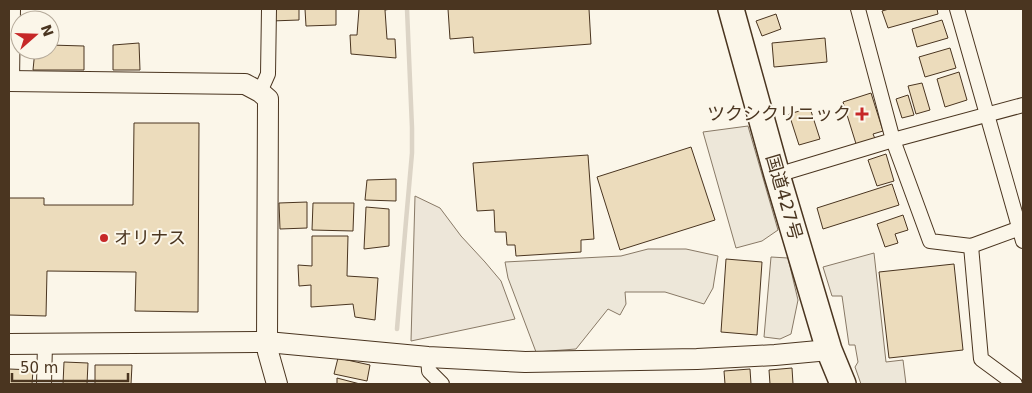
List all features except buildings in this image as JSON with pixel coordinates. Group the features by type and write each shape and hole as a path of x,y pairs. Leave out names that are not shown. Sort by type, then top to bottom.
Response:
{"highway":[{"name":"国道427号","path":"731,9 777,175 829,350 842,384"}],"street":[{"path":"10,9 9,81 246,84 268,99 267,342 277,384"},
{"path":"260,92 268,74 269,9"},
{"path":"858,9 894,140 930,241 972,246 1022,235 957,9"},
{"path":"777,175 894,140 1023,105"},
{"path":"972,246 981,360 1015,384"},
{"path":"9,344 267,342 428,357 525,362 726,358 829,350"},
{"path":"44,384 45,344"},
{"path":"428,357 430,371 442,384"}],"shaded area":[{"path":"748,126 778,230 762,241 736,248 703,132"},
{"path":"415,196 440,208 461,236 501,281 515,319 411,341"},
{"path":"648,249 686,249 718,256 713,288 704,304 665,292 625,292 626,304 620,315 608,309 576,349 536,352 508,278 505,262 621,256"},
{"path":"874,253 886,362 903,360 906,384 861,384 855,367 858,362 855,345 849,345 842,296 832,296 823,267"},
{"path":"771,257 788,258 798,300 791,334 780,339 764,337"}],"waterway":[{"path":"397,329 412,153 407,9"}],"place":[{"name":"ツクシクリニック","path":"862,114"},
{"name":"オリナス","path":"104,238"}]}
